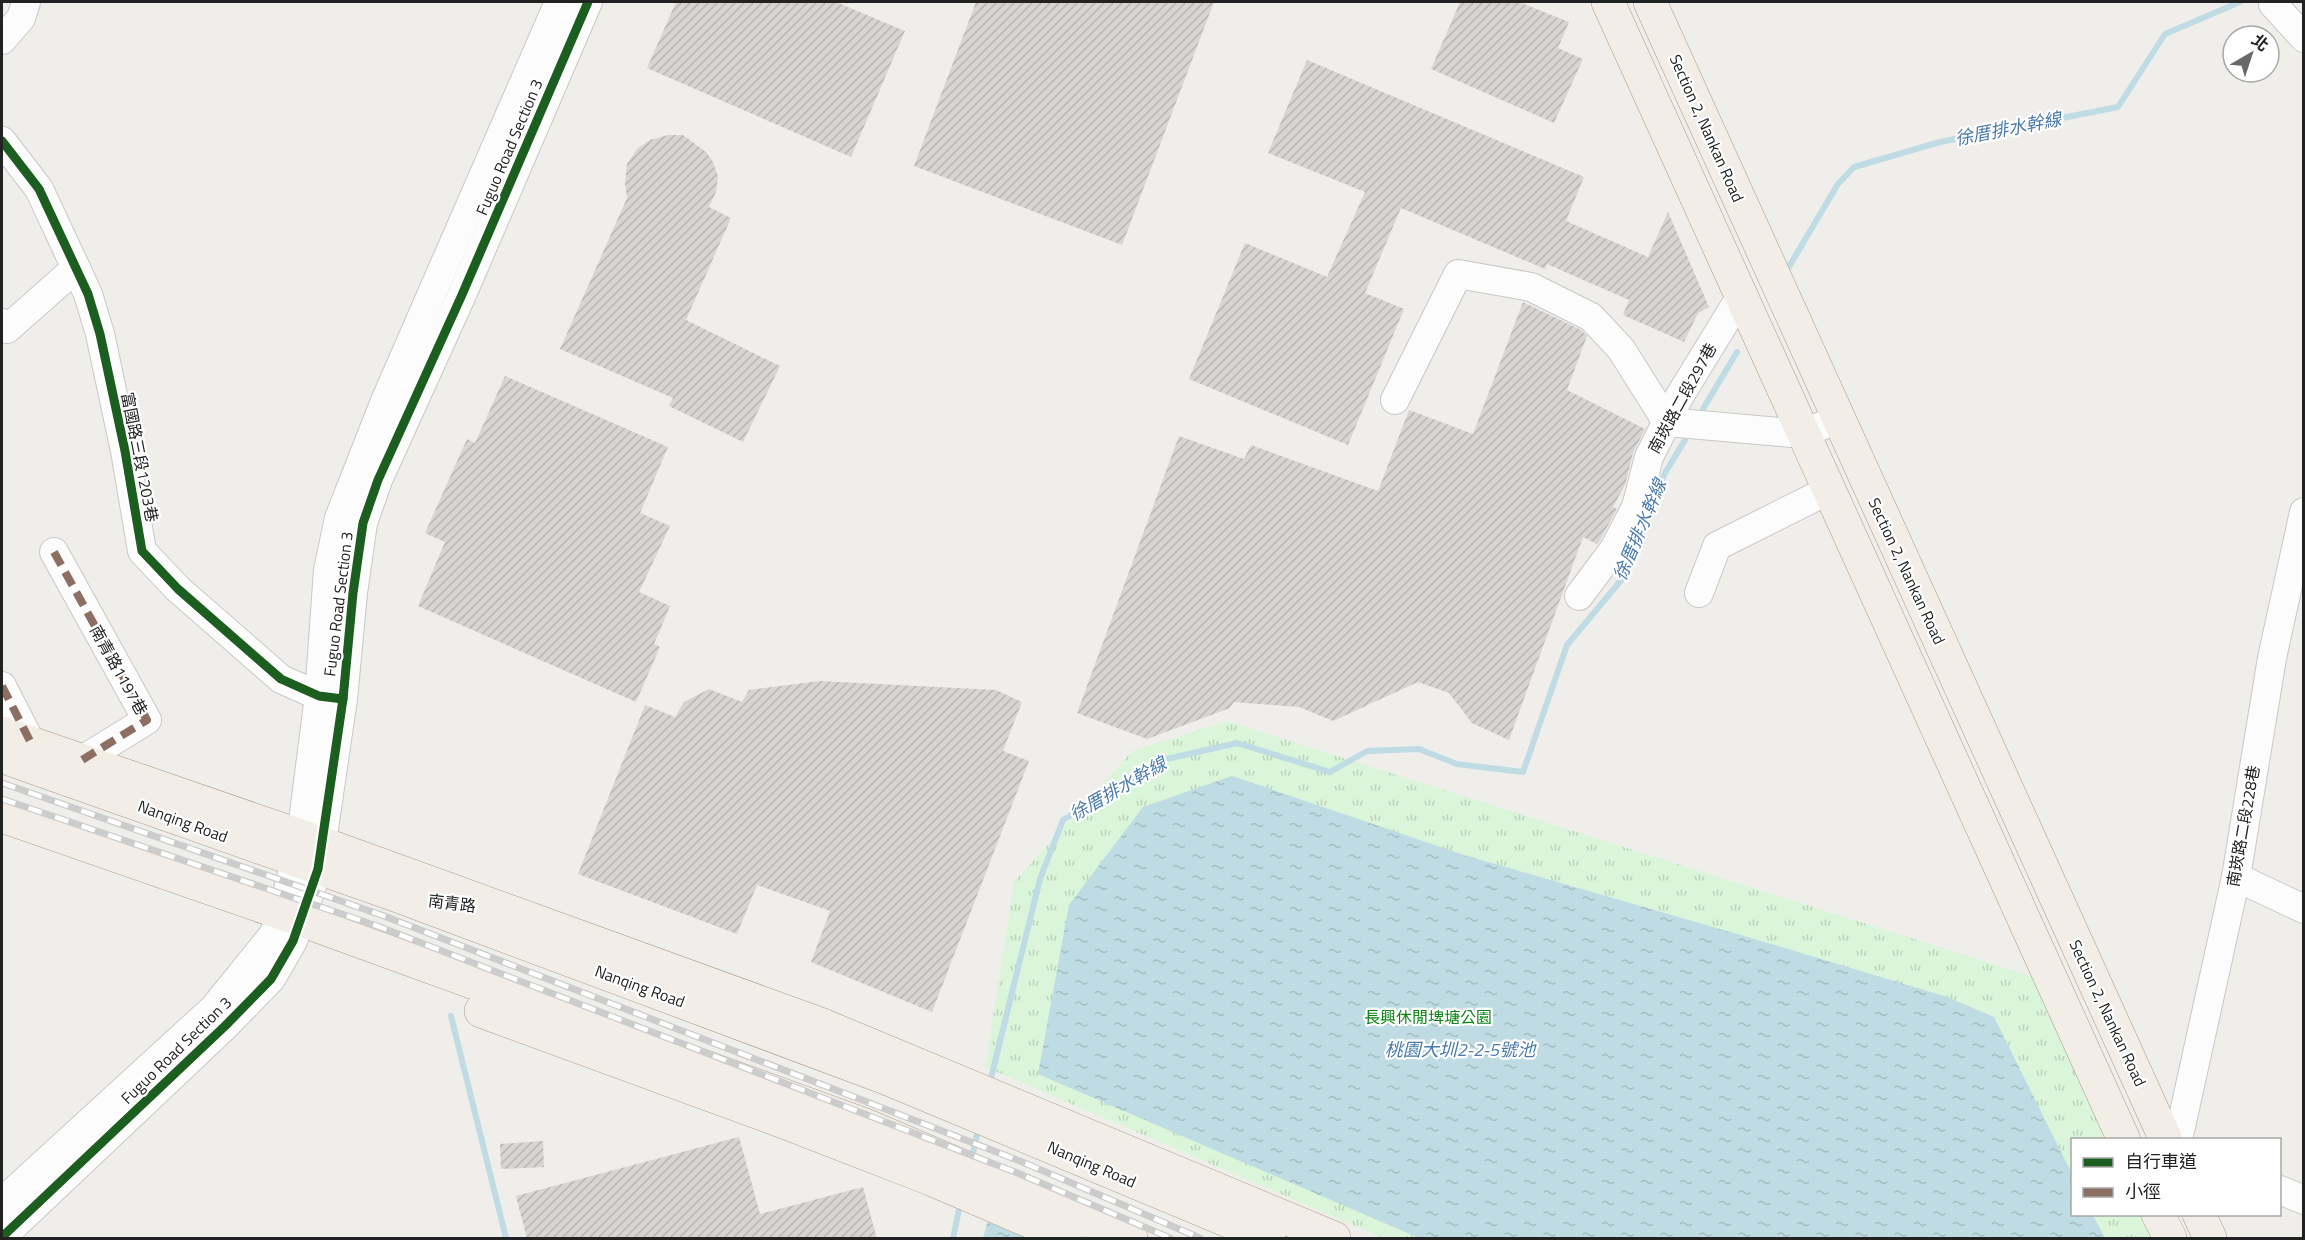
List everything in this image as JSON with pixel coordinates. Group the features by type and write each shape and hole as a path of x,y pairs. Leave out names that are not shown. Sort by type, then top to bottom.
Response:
{"main road":[{"path":"1608,2 2123,1138"},
{"name":"Section 2, Nankan Road","path":"1650,2 1837,419 2165,1138"},
{"path":"16,738 82,760 309,853 506,910 820,1024 1334,1239"},
{"name":"Nanqing Road","path":"2,756 309,853 398,896 886,1077 1269,1239"},
{"path":"2,816 931,1179 1069,1239"},
{"path":"2,840 287,928 768,1090 865,1125 1131,1239"},
{"name":"南青路","path":"398,896 506,910"},
{"path":"768,1090 856,1150"},
{"path":"2158,1216 2170,1239"},
{"path":"2199,1216 2210,1239"}],"street":[{"path":"2,40 21,18 26,2"},
{"name":"Fuguo Road Section 3","path":"448,293 559,2"},
{"name":"Fuguo Road Section 3","path":"2,1237 271,979 309,853 331,698 327,570 339,518 385,401 448,293 588,2"},
{"path":"2273,4 2304,38"},
{"name":"富國路三段1203巷","path":"2,141 39,189 88,294 100,334 142,551 178,589 281,679 331,698"},
{"path":"2,323 7,329 76,268"},
{"path":"1395,400 1458,274 1531,286 1591,317 1621,349 1667,422 1803,434 1837,419"},
{"name":"南崁路二段297巷","path":"1578,596 1614,549 1636,507 1649,457 1679,397 1741,296"},
{"path":"1699,593 1718,546 1829,490"},
{"name":"南崁路二段228巷","path":"2178,1138 2235,877 2272,657 2304,512"},
{"name":"南青路1197巷","path":"54,552 147,720 82,760"},
{"path":"2,686 16,738"},
{"path":"2235,877 2304,909"},
{"name":"Fuguo Road Section 3","path":"2,1202 214,1008 287,928"},
{"path":"2281,1190 2304,1200"}],"green space":[{"name":"桃園大圳2-2-5號池","path":"1227,721 2037,978 2109,1138 2071,1138 2071,1216 2143,1216 2153,1238 1383,1238 985,1067 1014,882 1132,751"}],"water":[{"name":"桃園大圳2-2-5號池","path":"1232,776 1464,855 1947,997 1994,1017 2071,1172 2071,1216 2094,1216 2105,1238 1419,1238 1038,1074 1069,905 1143,807"},
{"path":"989,1217 1040,1238 983,1238"}],"building":[{"path":"676,2 836,2 905,31 851,157 647,68"},
{"path":"976,2 1214,2 1122,245 914,166"},
{"path":"1460,2 1519,2 1569,22 1558,48 1583,59 1554,123 1431,69"},
{"path":"1307,60 1584,177 1566,221 1648,257 1668,212 1709,307 1698,313 1684,342 1623,315 1629,300 1547,264 1545,269 1401,208 1365,293 1404,309 1348,445 1189,379 1245,243 1327,277 1365,192 1268,153"},
{"path":"668,135 683,135 706,152 718,176 716,192 709,207 731,218 686,320 780,366 743,442 669,406 673,398 560,349 627,198 625,184 627,164 637,149 650,140"},
{"path":"1523,302 1581,330 1587,336 1567,390 1645,429 1633,453 1625,485 1613,507 1617,509 1600,540 1597,544 1583,537 1509,740 1472,723 1449,693 1418,682 1333,721 1299,707 1234,702 1230,708 1147,739 1077,713 1179,436 1244,459 1251,445 1378,491 1409,410 1473,434"},
{"path":"505,376 668,447 640,513 670,526 639,592 670,606 654,644 660,647 636,702 418,606 445,542 425,533 467,439 475,443"},
{"path":"820,681 996,690 1022,702 1003,751 1029,761 932,1012 811,962 830,911 757,885 737,934 578,874 645,705 675,717 684,702 709,689 742,702 749,690"},
{"path":"739,1137 760,1214 863,1187 877,1239 527,1239 516,1196"},
{"path":"543,1141 544,1167 501,1169 500,1144"}],"waterway":[{"name":"徐厝排水幹線","path":"1787,270 1838,184 1854,167 1940,142 2118,107 2165,34 2240,2"},
{"name":"徐厝排水幹線","path":"1703,409 1737,352"},
{"name":"徐厝排水幹線","path":"990,1082 1040,879 1063,820 1162,760 1237,743 1330,772 1367,751 1419,749 1457,764 1523,772 1567,645 1623,578 1665,473 1685,440"},
{"path":"451,1016 506,1238"},
{"name":"徐厝排水幹線","path":"972,1157 978,1130"},
{"name":"徐厝排水幹線","path":"953,1238 960,1205"}],"railway":[{"path":"2,783 384,916 1020,1161 1200,1238"},
{"path":"2,799 380,927 1015,1172 1170,1238"}],"marked path":[{"path":"54,552 147,720 82,760"},
{"path":"2,686 31,743"}],"cycle path":[{"path":"2,1237 225,1026 271,979 293,941 318,869 343,699 353,593 363,523 378,480 461,297 588,2"},
{"path":"2,141 39,189 88,294 100,334 125,451 142,551 178,589 281,679 319,696 343,699"}],"park label":[{"name":"長興休閒埤塘公園","path":"1428,1017"}]}
